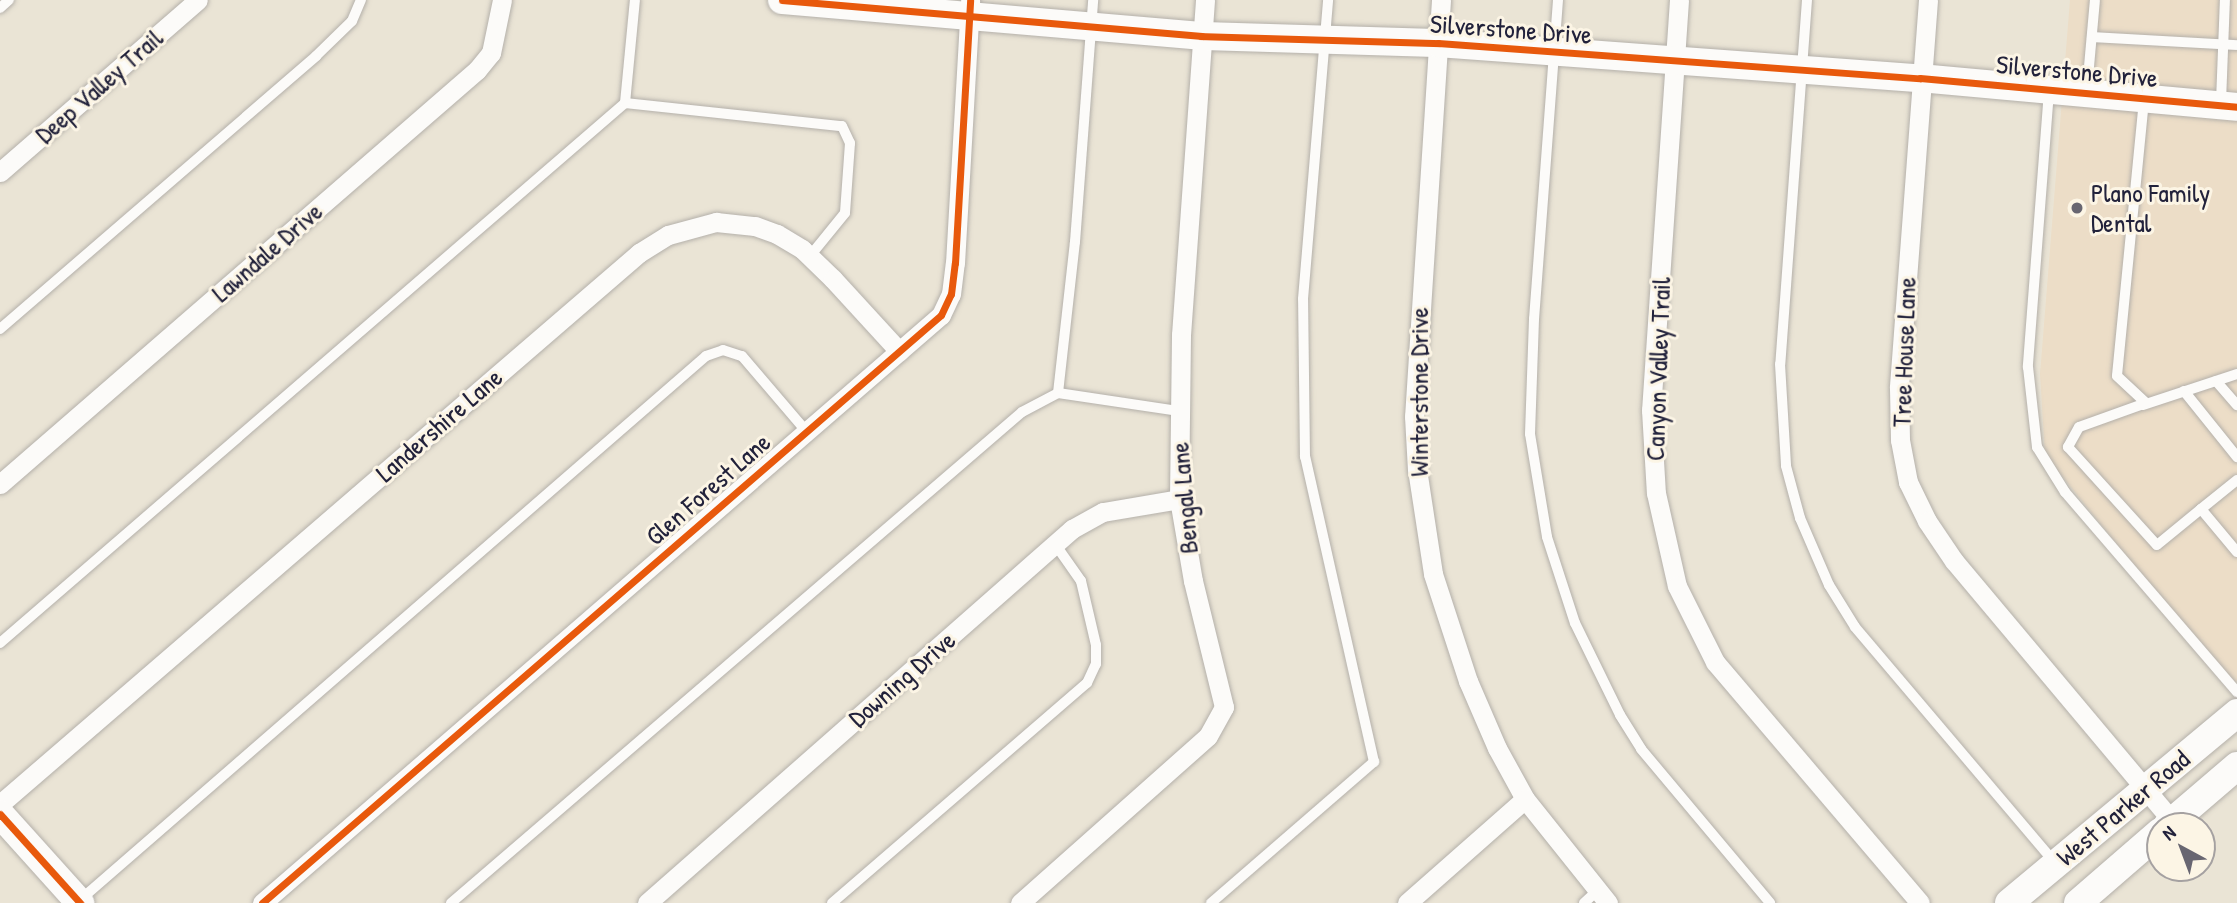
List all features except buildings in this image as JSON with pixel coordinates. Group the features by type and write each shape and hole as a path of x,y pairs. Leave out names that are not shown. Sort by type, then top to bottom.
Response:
{"street":[{"name":"Deep Valley Trail","path":"0,172 198,0"},
{"name":"Lawndale Drive","path":"0,484 477,70 491,53 502,0"},
{"name":"Silverstone Drive","path":"782,0 1092,13 1201,36 1438,43 1920,78 2229,106"},
{"name":"Bengal Lane","path":"1020,903 1208,736 1221,718 1223,695 1193,581 1179,499 1178,411 1205,0"},
{"name":"Winterstone Drive","path":"1441,0 1418,318 1417,469 1433,574 1450,631 1497,747 1525,799 1597,899"},
{"name":"Canyon Valley Trail","path":"1679,0 1651,410 1656,493 1677,586 1715,662 1920,903"},
{"name":"Tree House Lane","path":"1928,0 1920,78 1899,388 1900,440 1908,482 1927,521 1955,561 2146,790 2158,812"},
{"name":"Glen Forest Lane","path":"262,903 941,315 951,294 970,7"},
{"name":"Landershire Lane","path":"0,804 639,253 668,234 716,222 766,230 810,256 899,351"},
{"name":"Downing Drive","path":"647,903 1055,544 1103,512 1179,499"},
{"name":"West Parker Road","path":"2010,903 2237,713"},
{"name":"West Parker Road","path":"2183,812 2237,766"},
{"path":"1407,903 1525,799"},
{"path":"0,814 78,903"},
{"name":"West Parker Road","path":"2078,903 2146,844"}],"lane":[{"path":"0,8 9,0"},
{"path":"0,329 316,56 352,22 361,0"},
{"path":"0,643 625,103 635,0"},
{"path":"1211,903 1374,762 1305,457 1303,299 1328,0"},
{"path":"1558,0 1534,319 1530,433 1547,537 1575,623 1620,715 1641,749 1770,903"},
{"path":"1807,0 1780,364 1786,466 1800,518 1829,585 1855,627 2056,864"},
{"path":"2086,93 2095,0"},
{"path":"2225,0 2223,44 2229,106"},
{"path":"1058,393 1075,242 1092,13"},
{"path":"2092,37 2237,45"},
{"path":"2049,90 2028,368 2037,447 2065,492 2237,692"},
{"path":"2142,405 2147,403 2117,376 2144,99"},
{"path":"625,103 842,126 850,144 845,213 810,256"},
{"path":"78,903 116,865 706,356 723,349 742,356 806,431"},
{"path":"2237,374 2079,427 2067,447 2157,545 2237,480"},
{"path":"2216,381 2237,405"},
{"path":"2184,391 2237,457"},
{"path":"451,903 1022,412 1058,393 1178,411"},
{"path":"2201,509 2237,552"},
{"path":"832,903 1087,682 1096,664 1081,581 1055,544"}],"shaded area":[{"path":"2070,0 2237,0 2237,681 2231,686 2045,455 2040,374"}],"cycle path":[{"path":"782,0 1201,36 1438,43 1920,78 2237,107"},
{"path":"262,903 941,315 951,294 955,263 970,0"},
{"path":"0,814 80,903"}],"place":[{"name":"Plano Family Dental","path":"2077,208"}]}
